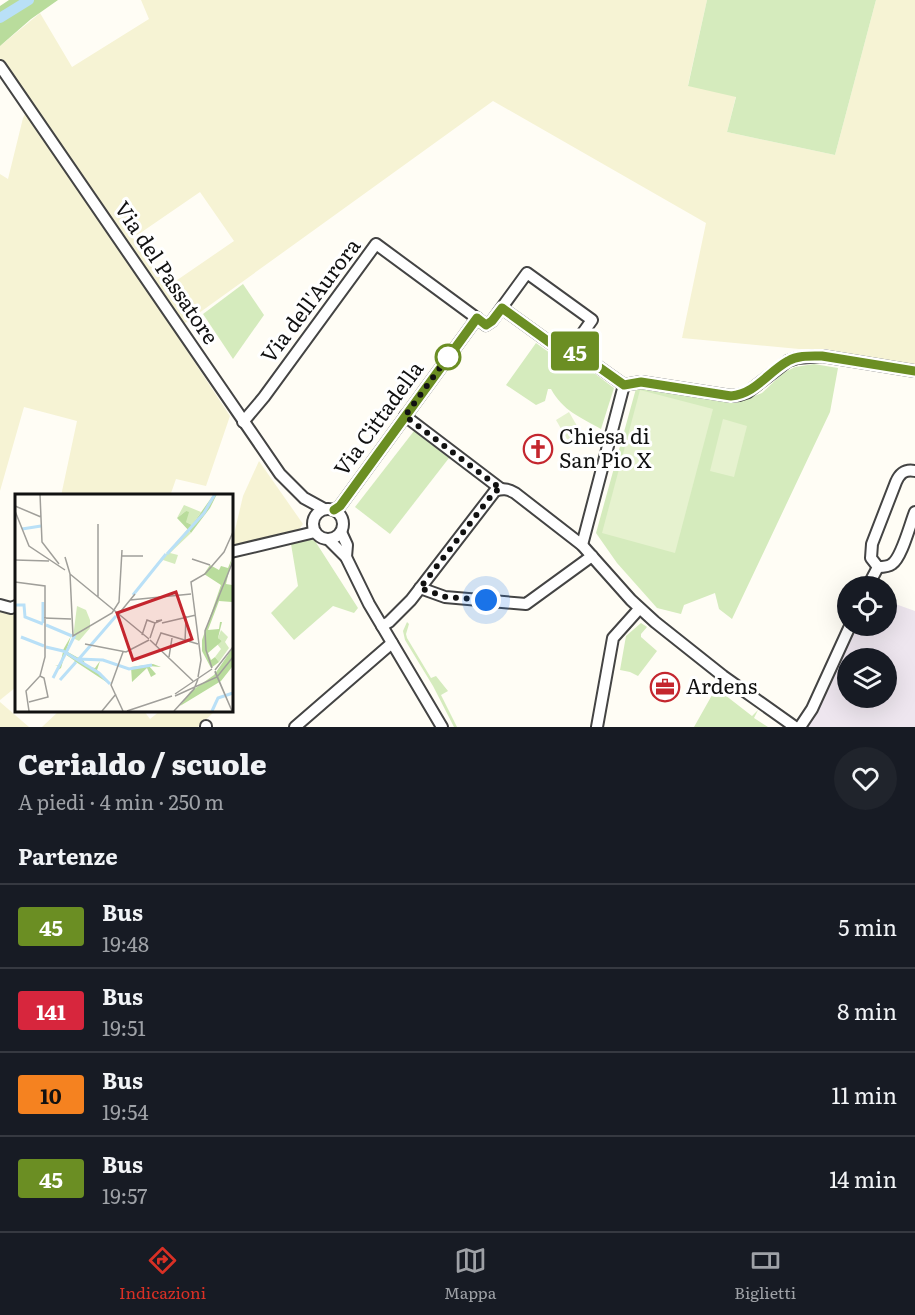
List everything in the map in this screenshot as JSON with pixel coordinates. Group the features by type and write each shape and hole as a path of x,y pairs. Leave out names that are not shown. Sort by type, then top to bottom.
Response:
{"street":[{"name":"Via del Passatore","path":"0,66 280,474 304,498 329,510"},
{"name":"Via dell'Aurora","path":"243,422 264,398 376,244 477,318"},
{"path":"477,318 486,325 492,321 527,273 592,320 567,355 502,308"},
{"name":"Via Cittadella","path":"329,510 340,506 477,318"},
{"path":"572,348 624,385 641,382 731,396 748,392 788,361 808,356 822,356 915,371"},
{"path":"582,545 624,385"},
{"path":"405,416 501,489 515,492 582,545 639,609 723,676 795,727"},
{"path":"915,471 905,471 900,474 896,482 870,552 878,567 884,568 892,564 898,556 915,512"},
{"path":"382,626 389,622 420,588 495,491 501,489"},
{"name":"Via del Passatore","path":"304,498 314,527"},
{"path":"314,527 317,514 329,510 342,517 341,532 328,539"},
{"path":"314,527 346,558 382,626 441,727"},
{"path":"232,552 314,527"},
{"path":"341,532 347,545 346,558"},
{"path":"420,588 446,597 526,604 592,556"},
{"path":"873,576 878,567"},
{"path":"0,605 11,608 15,606"},
{"path":"597,727 613,638 639,609"},
{"path":"800,727 812,709 845,636"},
{"path":"295,727 392,643"}],"shaded area":[{"path":"141,0 707,0 688,85 736,96 727,132 835,155 876,0 915,0 915,366 826,349 799,349 682,338 706,223 493,101 174,331 230,416 206,486 176,479 171,494 61,494 77,421 24,407 0,491 0,174 8,179 23,118 32,101 0,59 0,46 40,13 72,67 149,19","holes":["200,192 234,241 167,287 133,238"]},
{"path":"259,461 303,524 297,532 232,547 243,496"},
{"path":"897,605 915,611 915,727 808,727 837,667 837,708 897,708 897,648 846,648 852,636 897,636"},
{"path":"0,612 15,612 15,688 0,700"},
{"path":"0,702 29,727 0,727"},
{"path":"58,712 145,712 150,719 159,712 214,712 198,727 42,727"}],"green space":[{"path":"9,0 58,0 31,19 0,46 0,6"},
{"path":"707,0 876,0 835,155 727,132 736,97 688,86"},
{"path":"243,284 264,315 233,359 203,314"},
{"path":"536,343 568,366 574,358 614,388 601,429 567,408 551,389 548,389 545,401 536,405 506,385"},
{"path":"814,364 838,368 830,412 732,619 719,609 715,593 684,605 681,614 657,608 617,563 596,533 637,385 736,403 762,393 783,373 795,367"},
{"path":"640,390 713,409 675,553 602,533"},
{"path":"569,412 584,438 571,446 556,420"},
{"path":"723,419 747,426 734,477 710,471"},
{"path":"414,431 449,458 390,534 355,507"},
{"path":"310,539 315,541 358,608 354,613 333,606 294,640 271,613 298,586 291,544"},
{"path":"407,622 409,624 407,638 431,678 436,676 448,691 441,695 457,727 454,727 433,686 405,640 403,631"},
{"path":"641,623 647,627 641,637 657,651 638,676 620,670 626,636"},
{"path":"716,688 752,716 758,710 754,718 768,727 694,727"}],"waterway":[{"path":"0,18 29,0"}],"bus line":[{"name":"45","path":"334,510 340,506 477,318 486,325 502,308 567,355 572,348 624,385 641,382 731,396 740,395 748,392 788,361 808,356 822,356 915,371"}],"place":[{"name":"Chiesa di San Pio X","path":"538,449"},
{"name":"Ardens","path":"665,687"}],"route":[{"path":"448,357 450,354 405,416 501,489 495,491 420,588 446,597 486,600"}]}
